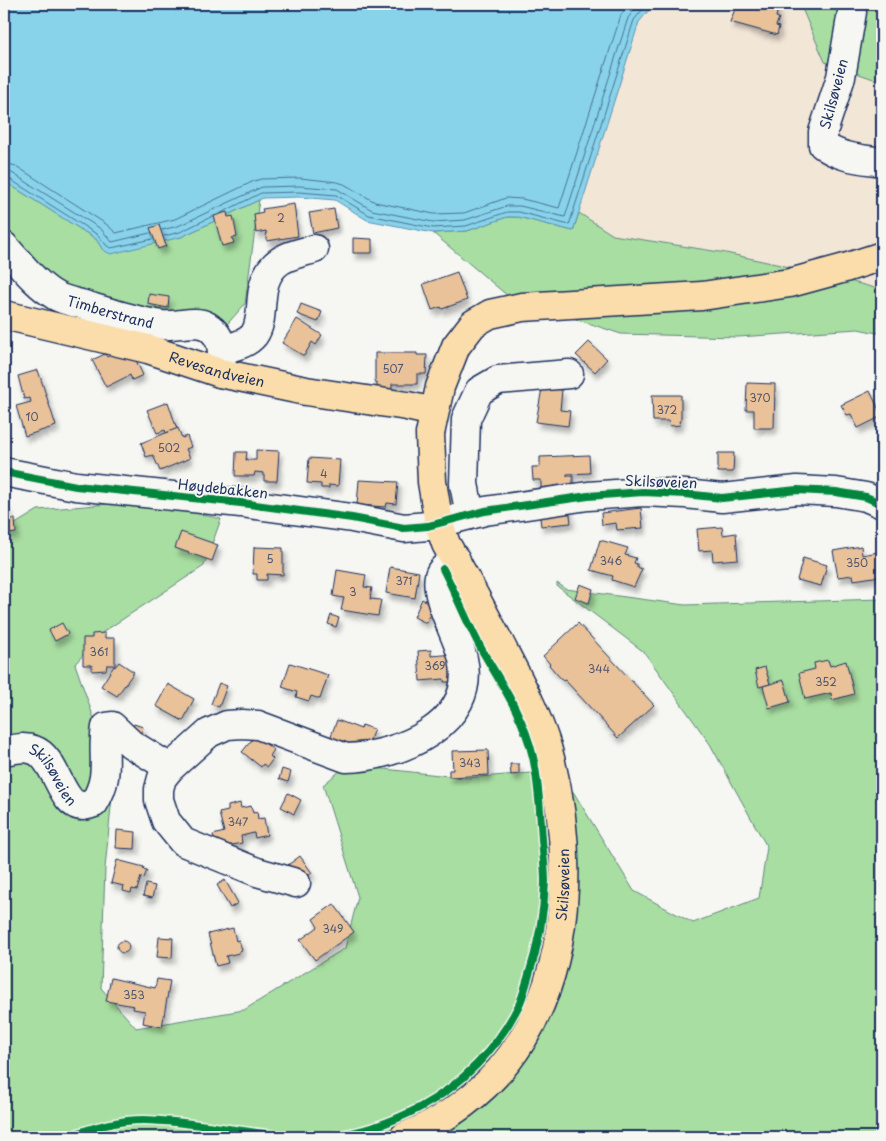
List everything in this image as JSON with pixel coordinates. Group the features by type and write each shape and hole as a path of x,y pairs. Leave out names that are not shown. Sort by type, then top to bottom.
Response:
{"main road":[{"name":"Skilsøveien","path":"404,1137 427,1128 448,1116 479,1092 500,1070 521,1041 544,996 557,955 562,922 565,865 562,821 554,774 546,745 530,701 446,544 439,524 432,482 430,434 440,388 456,346 473,324 490,314 522,307 702,296 790,283 882,256"},
{"name":"Revesandveien","path":"4,315 148,349 221,362 306,391 407,406 434,412"}],"street":[{"name":"Skilsøveien","path":"852,12 841,77 822,132 823,144 832,151 850,157 882,162"},
{"name":"Timberstrand","path":"4,246 37,281 57,297 117,315 156,324 169,326 196,323 206,325 215,332 221,341 221,362"},
{"path":"221,362 254,335 259,320 263,284 275,266 288,257 314,249"},
{"path":"470,515 464,484 466,419 480,391 498,380 569,374"},
{"name":"Høydebakken","path":"4,472 76,486 241,503 352,518 404,528 439,524"},
{"name":"Skilsøveien","path":"439,524 485,511 588,496 643,492 722,498 797,490 836,492 866,497 882,504"},
{"path":"296,883 257,872 183,842 166,821 159,800 164,779 209,732 227,725 258,725 346,758 362,758 408,745 450,717 459,702 466,681 463,659 444,606 439,586 439,575 443,569 456,560"},
{"name":"Skilsøveien","path":"4,751 20,747 34,749 42,754 49,763 67,797 74,804 83,806 94,803 102,790 106,768 104,738 106,727 112,726 132,744 164,779"}],"shaded area":[{"path":"654,4 800,4 825,62 882,82 882,290 839,278 726,253 613,235 579,213 639,22"}],"green space":[{"path":"800,4 882,4 882,82 825,62"},
{"path":"4,181 96,239 103,250 181,237 259,200 245,304 214,339 140,333 4,251"},
{"path":"579,213 613,235 726,253 839,278 882,290 882,334 858,329 738,337 621,334 509,297 433,233 467,231 507,217 518,217 573,231"},
{"path":"143,501 221,519 204,566 103,632 75,664 114,776 105,868 101,988 136,1028 244,1010 345,948 358,897 323,785 347,765 467,778 544,772 537,744 574,793 634,891 693,923 759,898 767,847 710,744 644,652 557,586 557,583 566,589 685,605 882,599 882,1137 4,1137 4,531 38,510"}],"water":[{"path":"4,4 654,4 639,22 573,231 518,217 507,217 467,231 433,233 367,220 335,200 299,197 263,198 181,237 111,254 103,250 96,239 4,181"}],"building":[{"path":"737,4 776,4 775,8 778,8 776,17 779,18 776,26 779,27 777,35 730,22"},
{"path":"294,204 298,236 267,241 266,231 256,233 254,214 263,212 262,209"},
{"path":"334,209 337,228 313,233 309,213"},
{"path":"227,212 228,217 233,216 237,237 232,238 234,243 222,246 214,216"},
{"path":"159,225 166,246 158,249 150,228"},
{"path":"353,238 372,239 372,253 353,253"},
{"path":"457,272 467,300 442,309 441,307 432,310 423,284"},
{"path":"149,294 169,297 168,308 148,304"},
{"path":"301,304 322,312 318,322 297,314"},
{"path":"297,319 322,335 316,345 312,342 304,356 282,343"},
{"path":"589,342 607,359 595,372 576,355"},
{"path":"129,346 143,375 132,380 130,375 106,387 92,360 105,354 107,357"},
{"path":"375,353 417,353 417,355 427,355 426,374 417,374 417,384 392,384 392,389 377,388 377,383 375,383"},
{"path":"38,370 56,426 25,436 16,406 31,402 30,398 24,399 18,376"},
{"path":"747,383 775,384 774,428 754,428 754,410 746,410"},
{"path":"542,388 562,390 560,410 570,411 568,426 536,422"},
{"path":"870,391 882,416 858,428 851,414 847,415 841,405"},
{"path":"652,395 681,395 680,425 670,426 669,421 653,421"},
{"path":"168,402 177,429 166,433 165,430 157,433 147,410"},
{"path":"178,428 182,438 187,436 191,447 186,449 190,458 160,471 153,455 146,457 141,443"},
{"path":"256,450 279,451 277,481 264,481 264,473 255,472 254,476 235,476 236,452 247,452 246,460 256,460"},
{"path":"718,453 734,453 733,472 718,472"},
{"path":"589,455 590,473 567,474 567,476 573,476 573,487 541,490 541,480 533,480 532,467 540,467 540,457"},
{"path":"309,458 340,460 338,486 329,485 329,488 321,488 321,484 307,483"},
{"path":"359,480 398,482 396,504 387,503 386,507 357,505"},
{"path":"4,507 8,507 10,519 15,519 16,533 6,534 6,531 4,531"},
{"path":"569,507 571,523 541,526 539,510"},
{"path":"641,508 643,528 617,530 616,523 602,525 601,513"},
{"path":"722,527 723,535 736,533 738,559 713,561 712,550 699,551 697,529"},
{"path":"181,532 218,545 212,561 175,548"},
{"path":"600,540 628,548 625,555 636,558 634,563 642,569 634,587 612,580 613,576 591,570"},
{"path":"861,546 862,555 878,552 880,576 854,580 853,575 838,577 833,551"},
{"path":"254,547 283,548 283,575 267,574 267,580 257,580 257,574 253,574"},
{"path":"803,558 827,565 821,586 797,580"},
{"path":"390,567 419,572 415,598 386,593"},
{"path":"337,570 366,575 364,587 372,588 370,599 381,600 378,616 341,610 344,598 333,596"},
{"path":"580,584 593,589 589,603 575,598"},
{"path":"422,599 435,606 426,623 414,617"},
{"path":"331,615 339,618 336,627 328,624"},
{"path":"62,623 68,634 55,641 49,630"},
{"path":"578,623 654,705 618,738 565,680 563,681 543,656"},
{"path":"105,633 105,638 115,638 115,665 107,665 106,670 92,671 92,665 83,665 83,638 92,638 92,634"},
{"path":"431,650 431,656 454,654 453,682 444,682 444,679 420,681 418,651"},
{"path":"828,660 830,666 846,661 854,694 832,700 831,693 805,699 799,673 815,669 814,663"},
{"path":"119,662 134,672 117,696 101,686 114,666"},
{"path":"290,663 328,675 320,699 311,696 309,701 296,697 297,692 282,687"},
{"path":"765,667 770,684 759,687 755,670"},
{"path":"784,680 790,702 769,708 763,686"},
{"path":"219,683 227,686 219,707 211,704"},
{"path":"168,684 194,699 183,721 156,706"},
{"path":"337,720 361,729 362,725 374,729 368,745 354,750 329,741"},
{"path":"134,724 143,727 140,739 130,736"},
{"path":"255,736 274,750 270,756 273,759 267,767 263,764 261,767 242,752"},
{"path":"488,750 489,775 449,777 449,770 453,770 452,751"},
{"path":"510,764 519,764 519,774 511,775"},
{"path":"282,769 291,772 288,782 279,779"},
{"path":"288,793 301,800 294,814 281,807"},
{"path":"240,803 241,808 251,806 253,813 257,812 258,819 264,818 267,835 255,838 254,833 241,836 242,843 216,848 213,835 224,832 219,813 228,811 228,806"},
{"path":"117,830 136,832 135,849 116,848"},
{"path":"300,856 312,873 303,879 297,879 288,865"},
{"path":"117,860 144,867 143,869 147,870 144,878 141,877 137,890 132,889 131,893 123,891 124,886 111,883"},
{"path":"225,880 238,903 230,908 217,885"},
{"path":"146,884 155,886 152,898 143,896"},
{"path":"334,904 354,932 315,960 300,940 318,927 313,919"},
{"path":"233,928 236,941 239,940 242,950 239,953 226,956 228,963 216,966 208,934"},
{"path":"159,937 173,938 172,958 157,957"},
{"path":"125,941 128,942 128,952 121,953 118,952 117,945 118,942"},
{"path":"111,978 155,988 157,979 170,981 162,1027 143,1023 145,1011 133,1009 134,1006 106,1001"}],"cycle path":[{"path":"4,472 76,486 241,503 352,518 404,528 428,526 485,511 588,496 643,492 722,498 797,490 836,492 866,497 882,504"},
{"path":"68,1137 105,1125 143,1120 167,1121 285,1136 332,1136 355,1132 398,1118 435,1099 464,1077 477,1064 489,1051 510,1021 522,999 535,955 542,919 545,877 538,787 533,757 524,729 478,642 443,569"}]}
